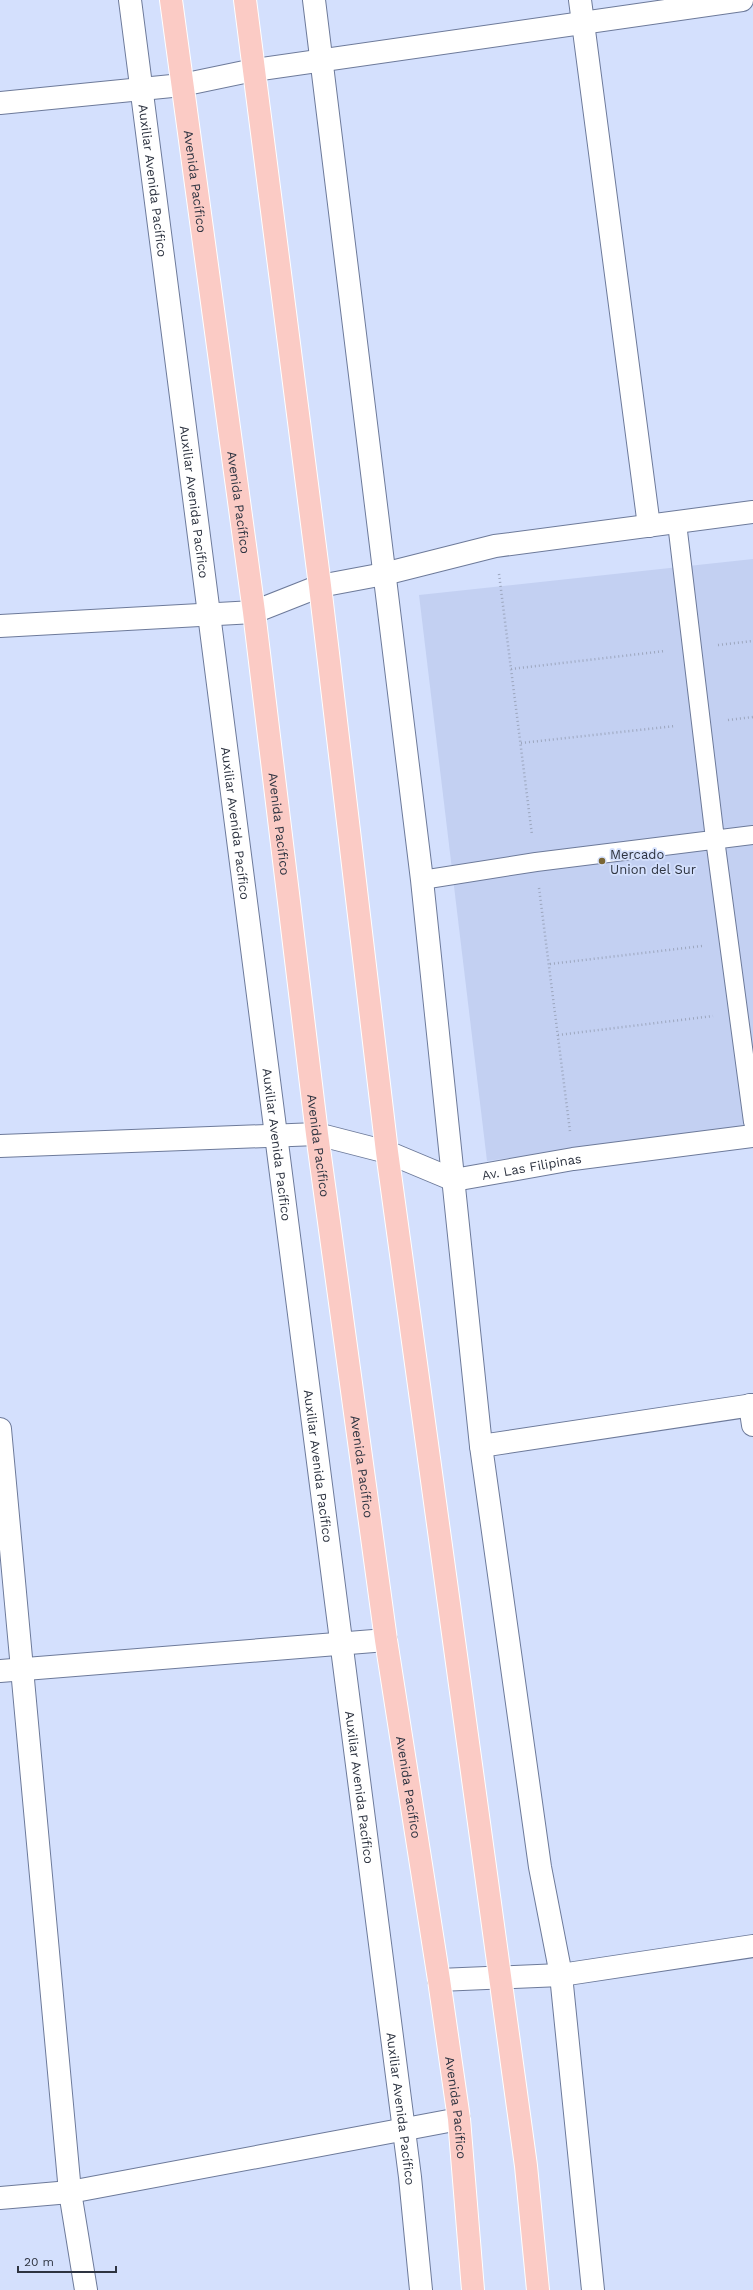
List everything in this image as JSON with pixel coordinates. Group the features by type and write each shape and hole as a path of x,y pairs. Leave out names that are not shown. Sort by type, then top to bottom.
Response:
{"main road":[{"name":"Avenida Pacífico","path":"171,0 254,612 317,1134 386,1640 459,2119 473,2290"},
{"path":"245,0 320,586 387,1152 526,2166 538,2290"}],"street":[{"name":"Auxiliar Avenida Pacífico","path":"130,0 403,2130 421,2290"},
{"path":"314,0 422,880 481,1446 540,1867 561,1975 592,2290"},
{"path":"580,0 649,526"},
{"path":"0,103 182,84 254,70 742,0"},
{"path":"0,626 254,612 320,586 384,574 496,546 753,512"},
{"path":"0,1146 317,1134 387,1152 454,1180"},
{"name":"Av. Las Filipinas","path":"454,1180 573,1159 753,1136"},
{"path":"481,1446 752,1412"},
{"path":"0,1429 70,2192 86,2290"},
{"path":"0,1671 386,1640"},
{"path":"439,1980 561,1975 753,1946"},
{"path":"0,2198 70,2192 459,2119"}],"lane":[{"path":"676,522 715,839 753,1122"},
{"path":"422,880 536,862 753,835"}],"path":[{"path":"511,669 753,641"},
{"path":"521,743 753,717"},
{"path":"550,964 729,943"},
{"path":"558,1035 738,1013"}],"shaded area":[{"name":"Mercado Union del Sur","path":"753,559 753,1127 487,1161 419,595"}],"place":[{"name":"Mercado Union del Sur","path":"602,861"}]}
